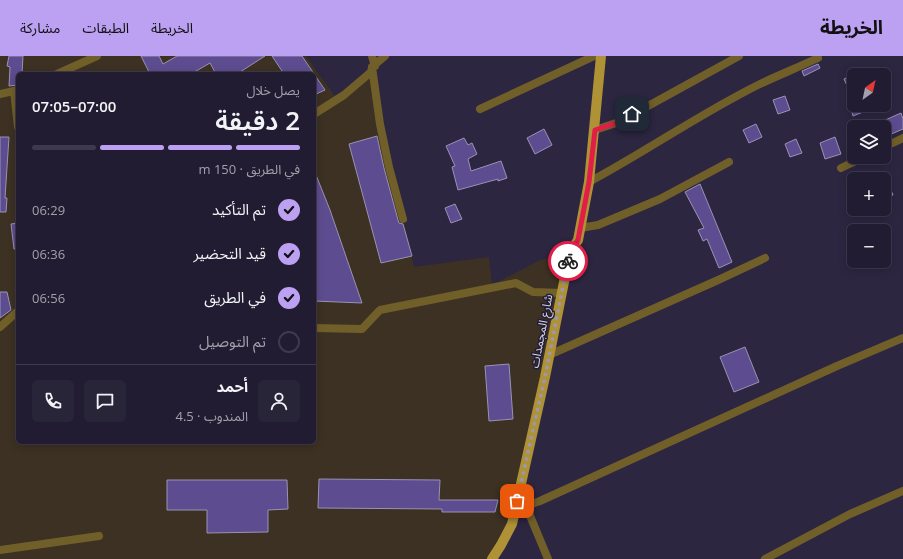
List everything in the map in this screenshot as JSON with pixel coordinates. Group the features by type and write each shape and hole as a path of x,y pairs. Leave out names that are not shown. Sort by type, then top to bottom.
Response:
{"main road":[{"name":"شارع المجمدات","path":"492,559 512,524 521,503 570,252 578,240 589,182 601,56"}],"street":[{"path":"61,72 97,56"},
{"path":"372,56 380,124 404,219"},
{"path":"316,113 344,95 371,72 385,56"},
{"path":"480,109 594,56"},
{"path":"595,130 619,122 739,56"},
{"path":"589,182 759,84 818,58"},
{"path":"0,94 16,91"},
{"path":"891,144 903,138"},
{"path":"580,228 598,225 660,199 729,162"},
{"path":"841,168 849,164"},
{"path":"550,355 765,258"},
{"path":"316,328 362,329 380,310 516,283 533,292 562,293"},
{"path":"0,327 16,313"},
{"path":"548,559 521,503 548,498 837,366 903,338"},
{"path":"765,559 850,514 903,491"},
{"path":"0,550 99,536"}],"shaded area":[{"path":"0,56 306,56 337,99 371,72 414,267 489,257 492,285 538,261 570,252 512,524 492,559 0,559"}],"building":[{"path":"9,56 23,56 22,72 16,72 16,85 9,86 10,67 7,66"},
{"path":"141,56 159,56 163,64 177,56 265,56 240,72 215,72 210,63 194,72 149,72"},
{"path":"272,56 302,56 313,72 283,72"},
{"path":"818,64 820,68 804,76 802,71"},
{"path":"316,77 325,90 316,94"},
{"path":"847,78 847,86 844,79"},
{"path":"785,96 790,110 778,114 773,100"},
{"path":"852,112 863,112 853,116"},
{"path":"901,113 903,119 903,129 891,134 891,120 885,120"},
{"path":"756,124 762,137 749,143 743,130"},
{"path":"544,129 552,145 535,154 527,138"},
{"path":"377,136 398,220 399,223 403,224 412,256 381,263 349,144"},
{"path":"0,137 9,137 5,198 7,198 6,212 0,212"},
{"path":"835,137 841,154 825,159 820,143"},
{"path":"464,138 468,145 472,143 477,154 468,159 471,171 501,161 507,178 458,190 452,167 455,166 446,146"},
{"path":"796,139 802,153 790,157 785,144"},
{"path":"316,175 330,210 362,303 316,301"},
{"path":"700,184 732,262 719,268 707,239 703,241 698,230 704,228 685,192"},
{"path":"455,204 462,219 451,223 445,208"},
{"path":"16,223 16,249 14,249 11,224"},
{"path":"0,292 7,292 11,310 0,318"},
{"path":"745,347 759,382 734,392 720,357"},
{"path":"509,364 513,419 489,421 485,366"},
{"path":"319,479 440,480 439,500 498,500 495,512 442,512 442,509 318,508"},
{"path":"167,480 287,480 288,509 268,510 268,532 207,533 207,510 167,510"}],"way so far":[{"path":"517,501 545,377 568,261"}],"route":[{"path":"568,261 570,252 578,240 589,182 595,130 619,122 632,114"}]}
